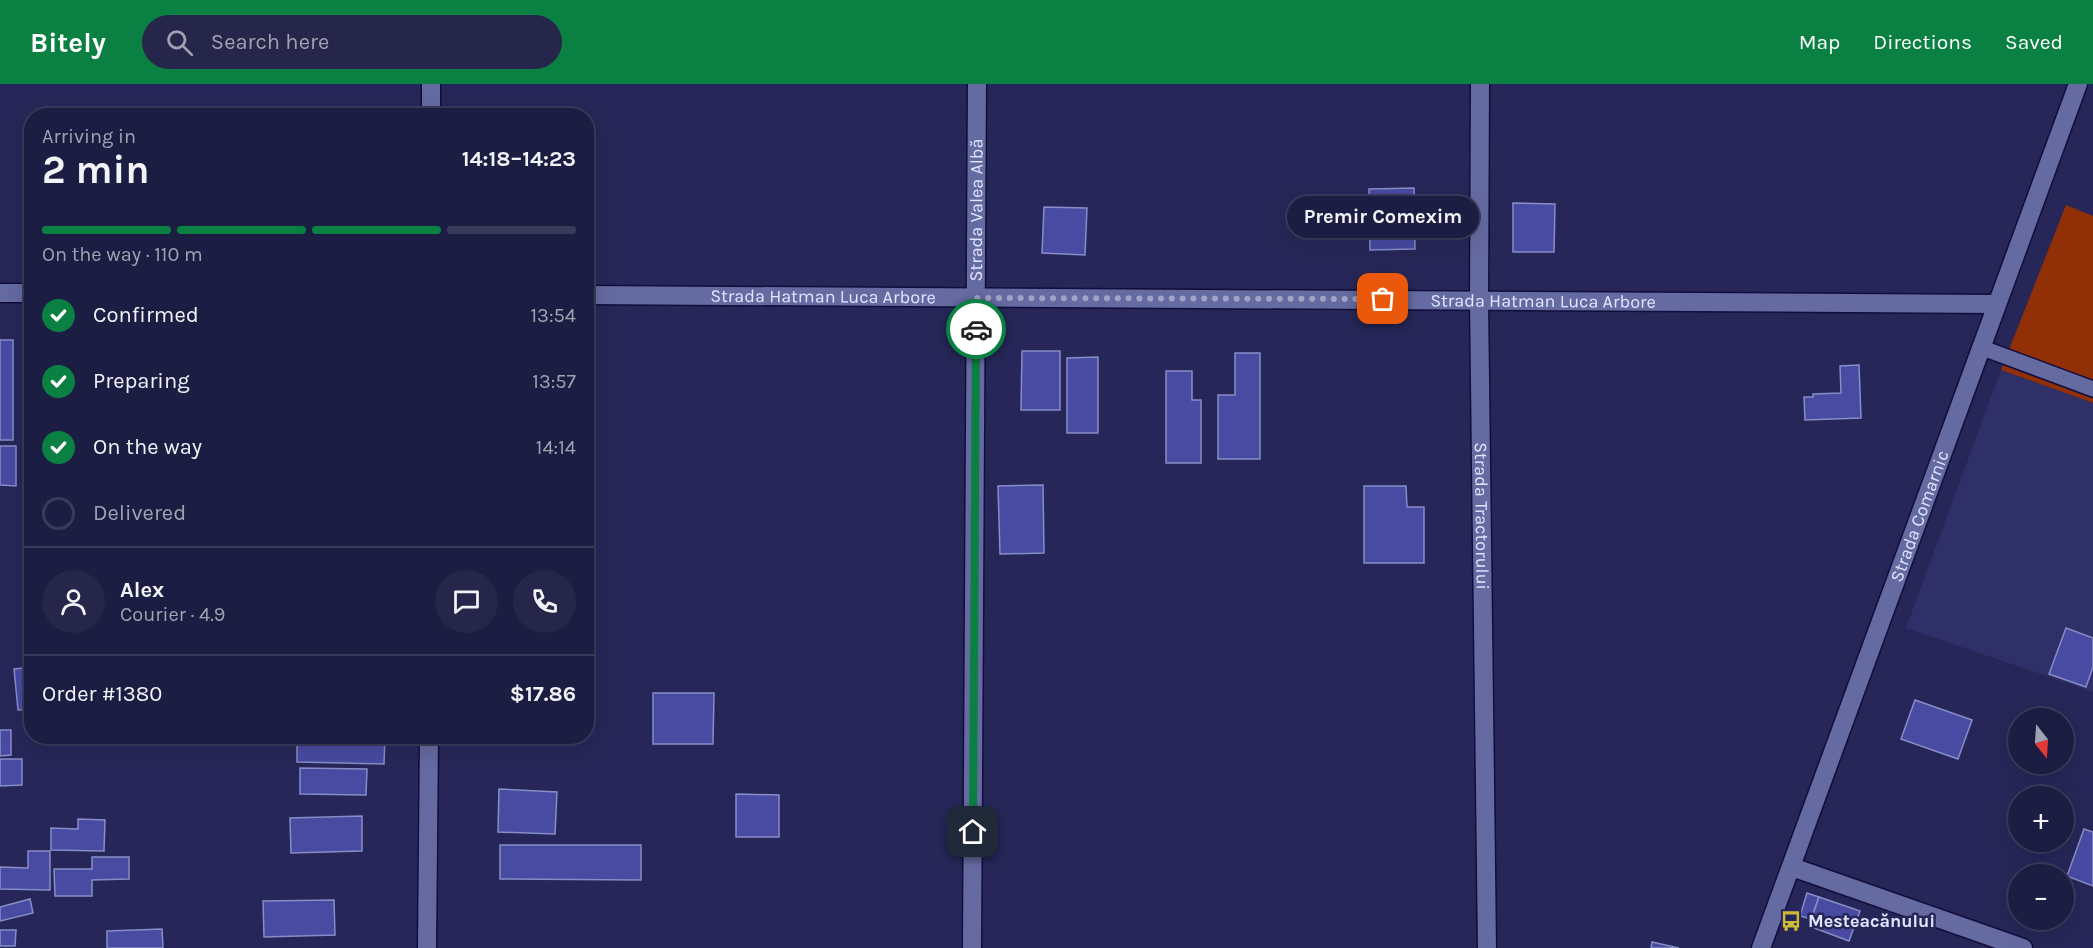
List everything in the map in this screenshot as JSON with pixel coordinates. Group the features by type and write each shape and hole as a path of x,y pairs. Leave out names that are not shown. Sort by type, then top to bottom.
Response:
{"street":[{"path":"431,84 431,108"},
{"name":"Strada Valea Albă","path":"972,948 977,84"},
{"name":"Strada Tractorului","path":"1480,84 1479,300 1487,948"},
{"name":"Strada Comarnic","path":"1761,948 2078,84"},
{"path":"0,293 24,293"},
{"name":"Strada Hatman Luca Arbore","path":"594,295 1996,304"},
{"path":"427,948 429,744"},
{"path":"1792,867 2022,948"}],"lane":[{"path":"1980,347 2093,388"}],"shaded area":[{"path":"2066,205 2093,216 2093,403 2001,370"},
{"path":"2001,370 2093,403 2093,692 1906,628"}],"building":[{"path":"1414,188 1415,249 1370,250 1369,189"},
{"path":"1513,203 1555,204 1554,252 1513,252"},
{"path":"1044,207 1087,208 1085,255 1042,253"},
{"path":"0,340 13,340 13,440 0,440"},
{"path":"1022,351 1060,351 1060,410 1021,410"},
{"path":"1235,353 1260,353 1260,459 1218,459 1218,395 1235,395"},
{"path":"1098,357 1098,433 1067,433 1067,358"},
{"path":"1859,365 1861,418 1805,420 1804,397 1813,397 1813,394 1841,393 1840,366"},
{"path":"1166,371 1192,371 1192,400 1201,400 1201,463 1166,463"},
{"path":"0,446 16,446 16,486 0,485"},
{"path":"1043,485 1044,553 1000,554 998,486"},
{"path":"1364,486 1406,486 1407,507 1424,507 1424,563 1364,563"},
{"path":"2066,628 2093,638 2093,667 2086,687 2049,674"},
{"path":"24,668 24,710 18,710 14,669"},
{"path":"653,693 714,693 713,744 653,744"},
{"path":"1915,700 1972,720 1958,759 1901,739"},
{"path":"0,730 11,730 11,755 0,756"},
{"path":"297,744 385,744 384,764 297,762"},
{"path":"0,759 22,759 22,785 0,786"},
{"path":"300,768 367,769 366,795 300,794"},
{"path":"499,789 557,792 555,834 498,832"},
{"path":"736,794 779,795 779,837 736,837"},
{"path":"362,816 362,851 291,853 290,818"},
{"path":"78,819 105,820 104,851 51,850 51,828 78,829"},
{"path":"2084,829 2093,832 2093,886 2074,879 2074,864 2071,864"},
{"path":"500,845 641,845 641,880 500,879"},
{"path":"28,851 50,851 50,890 0,889 0,867 28,868"},
{"path":"92,857 129,857 129,879 92,880 92,896 55,896 54,869 92,869"},
{"path":"1807,893 1819,897 1811,919 1800,916"},
{"path":"1819,897 1860,911 1849,941 1809,926"},
{"path":"30,899 33,913 0,921 0,907"},
{"path":"334,900 335,935 264,937 263,901"},
{"path":"162,929 163,948 107,948 107,931"},
{"path":"0,930 16,930 15,946 0,946"},
{"path":"1652,942 1679,948 1651,948"}],"way so far":[{"path":"976,329 976,298 1383,299"}],"place":[{"name":"Premir Comexim","path":"1383,299"},
{"name":"Mesteacănului","path":"1791,921"}],"route":[{"path":"973,832 976,329"}]}
